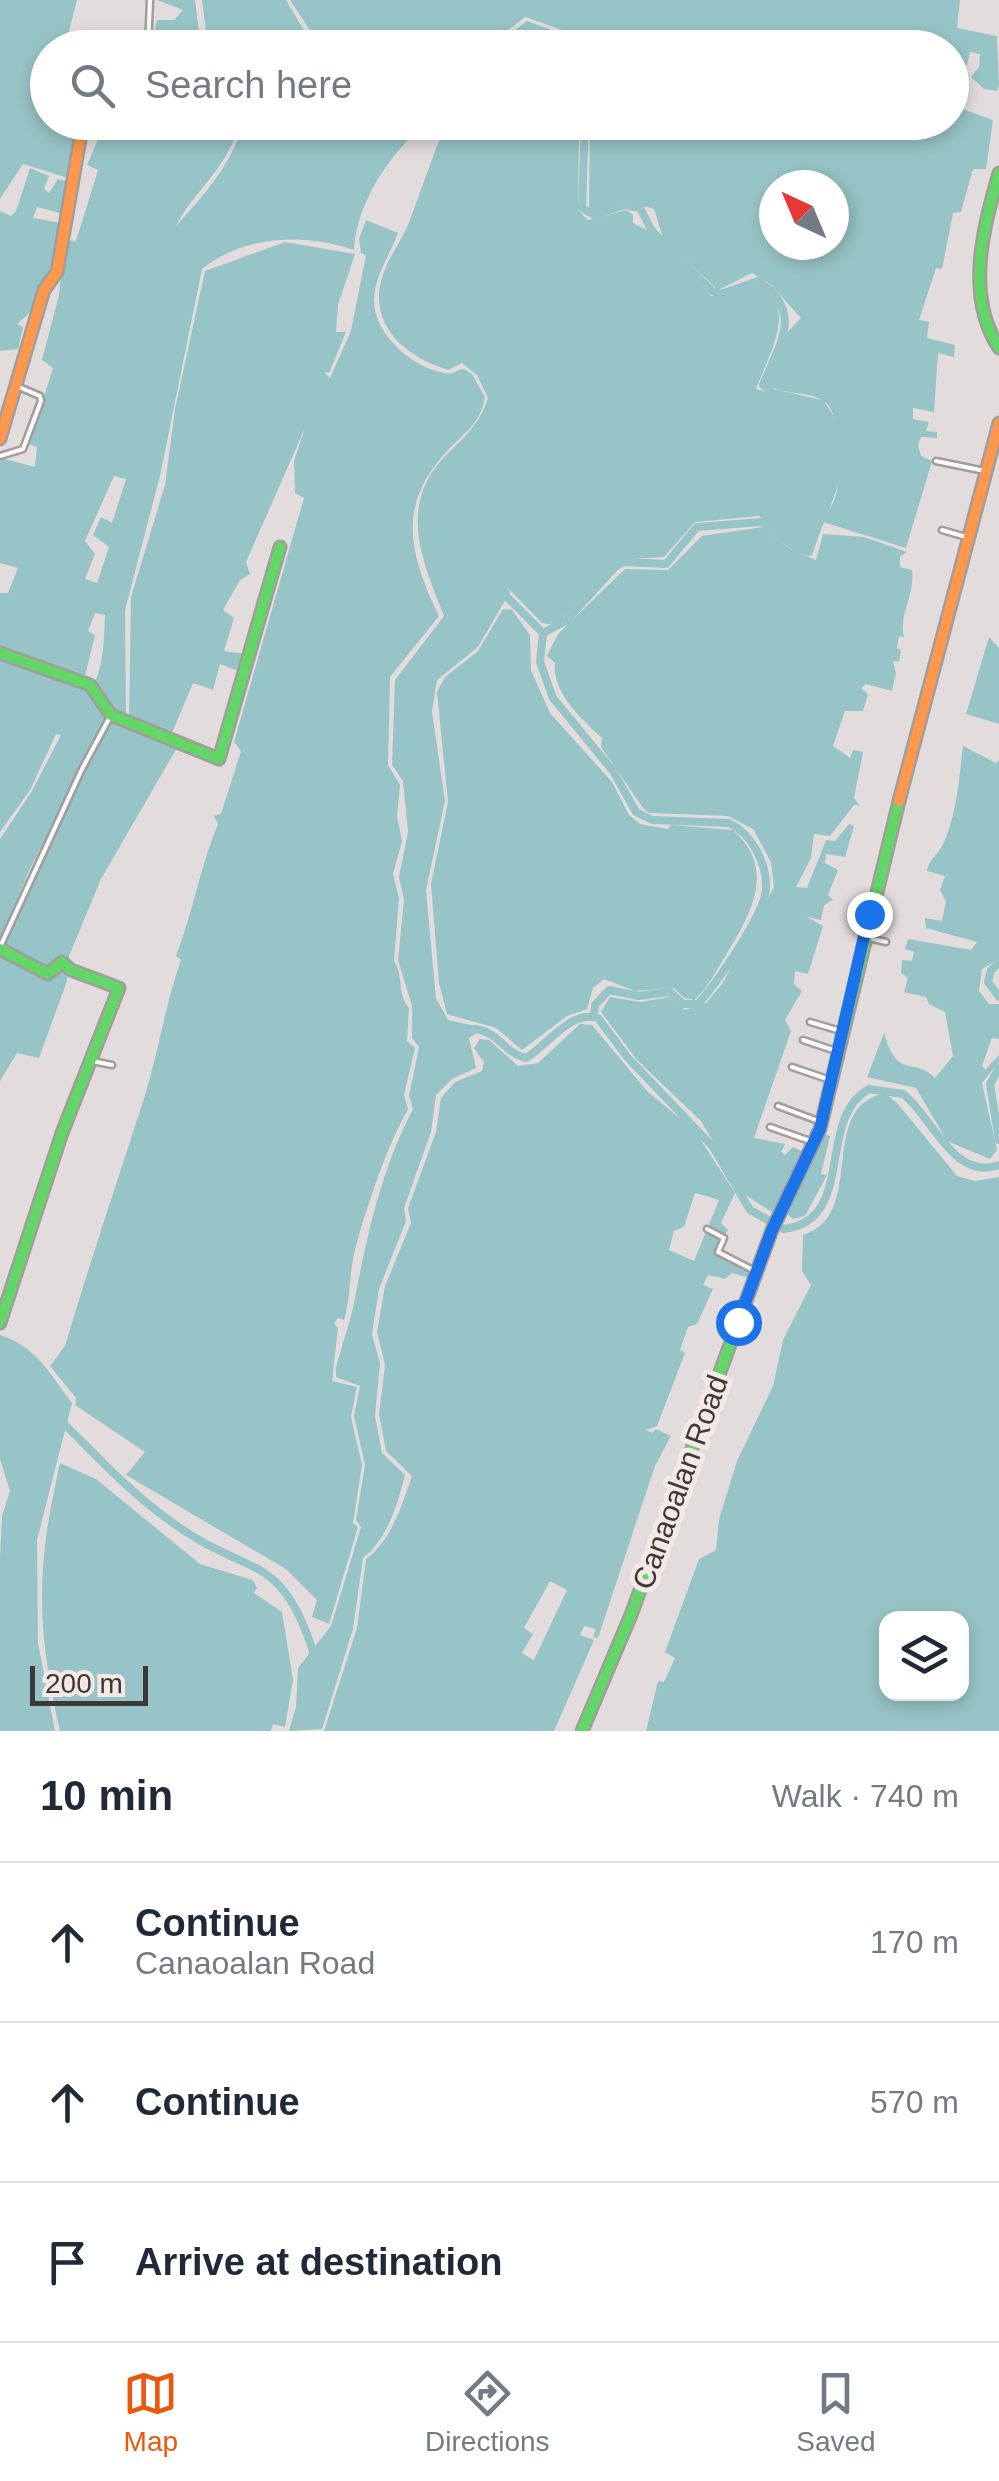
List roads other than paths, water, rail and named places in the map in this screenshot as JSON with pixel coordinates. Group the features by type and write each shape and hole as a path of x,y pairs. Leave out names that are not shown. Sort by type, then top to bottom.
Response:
{"street":[{"path":"149,30 150,0"},
{"path":"0,439 19,387 44,290 57,272 79,140"},
{"path":"999,174 979,292 986,332 999,348"},
{"path":"0,456 23,449 41,401 40,396 19,387"},
{"name":"Canaoalan Road","path":"582,1731 631,1615 774,1226 816,1143 841,1052 864,937 999,422"},
{"path":"936,461 988,472"},
{"path":"942,530 970,538"},
{"path":"0,653 92,686 110,714 221,758 280,547"},
{"path":"0,1323 62,1133 118,986 82,975 62,962 48,974 0,948 110,714"},
{"path":"864,937 886,942"},
{"path":"810,1022 845,1032"},
{"path":"803,1040 841,1052"},
{"path":"92,1060 112,1065"},
{"path":"792,1067 834,1082"},
{"path":"778,1106 822,1123"},
{"path":"770,1127 816,1143"},
{"path":"706,1230 724,1238 718,1252 756,1272"}],"water":[{"path":"0,0 77,0 69,30 30,30 30,140 75,140 68,178 23,164 0,199"},
{"path":"157,0 195,0 199,30 155,30 157,20 174,20 183,10"},
{"path":"202,0 286,0 304,30 206,30"},
{"path":"290,0 960,0 957,28 967,30 562,30 525,17 509,30 310,30"},
{"path":"527,21 551,30 515,30"},
{"path":"969,30 997,36 997,91 984,89 971,77 979,67 980,54 970,52 969,56"},
{"path":"969,111 993,120 986,169 973,169 961,212 953,213 942,269 936,268 919,320 929,322 927,338 955,345 954,357 938,353 934,412 913,408 913,419 929,422 926,431 937,432 937,438 921,437 918,445 921,456 932,461 906,548 823,522 835,497 839,474 837,431 830,408 819,398 766,384 784,336 801,318 770,284 752,273 718,290 663,238 654,209 625,201 594,212 589,209 590,140 969,140"},
{"path":"98,140 234,140 176,226 221,171 237,140 409,140 388,164 369,196 354,250 316,241 276,240 237,249 202,269 160,476 125,610 126,716 114,708 109,712 28,873 0,941 0,839 32,791 61,735 56,734 30,790 0,832 0,651 84,680 83,688 90,690 102,654 105,615 95,613 88,631 95,635 85,676 0,647 0,593 8,593 18,568 0,563 1,458 35,467 37,447 29,444 53,368 42,360 59,295 65,240 76,241 98,170 87,165","holes":["114,476 126,479 112,523 101,517 93,535 109,547 97,583 85,579 95,554 85,541"]},
{"path":"440,140 579,140 578,210 588,220 627,210 633,215 633,223 649,231 711,296 759,285 771,294 779,319 777,333 756,389 821,407 830,424 836,460 830,498 807,550 781,537 759,516 695,522 664,557 619,560 556,625 542,623 507,587 510,592 478,647 437,680 432,712 445,801 426,890 436,998 448,1020 485,1028 469,1038 476,1068 452,1079 436,1095 431,1132 404,1208 406,1221 379,1289 372,1334 380,1363 375,1416 382,1453 405,1475 402,1487 385,1531 363,1558 353,1629 322,1729 289,1731 296,1707 298,1668 331,1626 361,1527 356,1520 365,1465 354,1416 360,1386 336,1377 336,1368 378,1199 413,1109 409,1096 419,1047 412,1038 412,1006 398,960 404,900 399,877 408,832 403,781 392,765 395,680 444,616 422,554 418,513 431,474 471,429 488,398 477,375 462,363 448,370 415,355 401,345 383,318 380,286"},
{"path":"30,168 49,176 44,189 49,193 58,179 67,181 60,213 37,207 33,218 61,223 60,237 43,292 17,324 23,327 18,349 0,351 0,211 11,216 16,211"},
{"path":"366,220 398,233 380,273 374,299 375,312 387,336 408,357 432,370 449,373 464,369 472,374 485,397 477,419 433,468 415,508 415,549 439,616 390,677 388,765 400,785 397,816 402,841 393,874 399,898 394,961 409,1008 407,1041 415,1048 404,1095 408,1109 365,1215 353,1259 344,1320 338,1318 334,1323 338,1328 332,1381 357,1387 351,1417 362,1465 353,1523 358,1527 329,1624 312,1617 317,1600 286,1569 126,1475 145,1452 75,1405 76,1398 50,1366 65,1346 145,1095 181,960 176,956 218,824 214,816 221,814 241,751 234,742 304,498 295,493 294,461 305,428 246,562 250,574 240,580 223,610 234,618 224,651 252,655 253,663 243,673 220,664 213,690 193,683 169,740 178,746 101,879 69,956 67,981 39,1058 17,1053 0,1081 0,953 79,780 113,719 129,721 131,597 165,485 175,409 205,271 285,242 355,254 338,305 336,332 346,332 329,373 324,372 330,378 351,331 366,255 361,253 359,239"},
{"path":"763,527 791,550 816,560 823,534 864,537 907,552 900,557 900,567 912,570 904,637 899,636 897,648 901,650 899,662 893,661 896,673 892,691 866,684 861,688 868,694 863,711 845,711 833,746 850,758 853,750 863,752 854,798 859,805 854,805 830,836 814,834 811,858 796,887 807,888 826,840 835,841 849,824 854,826 845,857 826,854 825,863 838,870 828,895 833,900 824,905 821,920 807,917 823,926 808,974 795,971 794,984 802,991 785,1020 791,1031 754,1138 785,1144 781,1152 785,1155 793,1147 806,1153 776,1215 744,1194 701,1121 637,1060 601,1012 610,997 641,1002 669,997 685,1010 706,1003 722,984 774,887 771,862 753,829 728,816 649,813 643,808 601,747 602,738 563,695 555,663 547,656 558,634 625,569 668,570 702,536"},
{"path":"503,609 512,610 530,635 531,670 550,713 612,782 629,815 640,824 668,829 671,825 733,830 754,860 757,876 744,924 694,1000 684,998 674,988 635,991 604,979 593,988 587,1009 567,1016 522,1050 496,1028 447,1014 439,983 431,884 448,802 437,692 445,677 478,651"},
{"path":"989,637 999,648 999,724 966,714"},
{"path":"963,746 996,763 999,760 999,959 982,969 979,991 989,1004 999,1004 999,1039 992,1038 982,1066 985,1070 999,1055 999,1062 982,1083 997,1150 990,1159 947,1141 916,1088 867,1077 884,1033 900,1063 927,1071 935,1078 953,1056 945,1012 929,1004 926,997 904,992 908,978 901,973 902,960 912,961 914,952 905,949 908,939 971,950 977,942 926,928 925,918 942,921 946,901 940,890 945,876 927,871 951,821"},
{"path":"580,1024 592,1025 647,1091 695,1131 735,1193 721,1223 728,1230 715,1251 751,1271 749,1278 732,1273 725,1279 708,1275 703,1285 713,1289 697,1324 688,1327 680,1350 685,1353 657,1426 646,1430 652,1433 656,1429 671,1436 655,1466 598,1638 593,1637 596,1629 584,1626 580,1635 594,1640 554,1731 324,1731 357,1628 366,1559 389,1532 412,1476 386,1451 379,1414 385,1365 377,1332 385,1286 411,1223 408,1208 436,1132 441,1098 455,1082 482,1071 484,1062 474,1048 480,1039 489,1040 518,1066 538,1063","holes":["695,1193 719,1200 694,1261 669,1250 674,1231 684,1227","550,1581 567,1590 534,1660 522,1653 533,1634 524,1628"]},
{"path":"878,1095 887,1095 957,1176 975,1181 999,1177 999,1731 646,1731 658,1681 664,1682 675,1658 665,1652 699,1559 716,1550 719,1519 737,1461 773,1386 783,1340 811,1285 802,1271 803,1235 822,1224 833,1208 850,1122 860,1106"},
{"path":"823,1134 830,1136 821,1174 827,1175 805,1216 793,1219 786,1213"},
{"path":"0,1335 33,1354 72,1403 37,1540 38,1643 55,1731 0,1731 0,1558 2,1516 10,1491 0,1459"},
{"path":"60,1463 96,1479 200,1564 253,1580 257,1588 254,1593 282,1612 293,1680 285,1727 273,1724 271,1731 60,1731 46,1659 42,1597 46,1535"}],"waterway":[{"path":"543,633 566,621 615,567 623,562 666,564 697,527 762,522 797,549 809,552 830,497 838,460 838,442 821,404 773,393 763,385 784,329 781,305 772,293 758,281 721,294 712,291 652,231 640,208 625,205 594,215 582,208 584,140"},
{"path":"502,592 543,633 540,662 553,698 613,771 636,812 652,820 729,823 745,834 764,869 766,889 757,915 698,1004 683,1004 670,992 639,996 609,990 595,1005 594,1016"},
{"path":"999,963 991,970 988,982 999,997"},
{"path":"475,1029 490,1034 526,1058 569,1023 598,1018 628,1058 713,1147 750,1210 784,1229 806,1222 820,1208 829,1189 843,1122 853,1103 869,1089 903,1094 944,1143 969,1164 983,1168 999,1165"},
{"path":"999,1068 990,1084 999,1140"},
{"path":"60,1420 157,1511 276,1582 303,1623 315,1658"}]}
